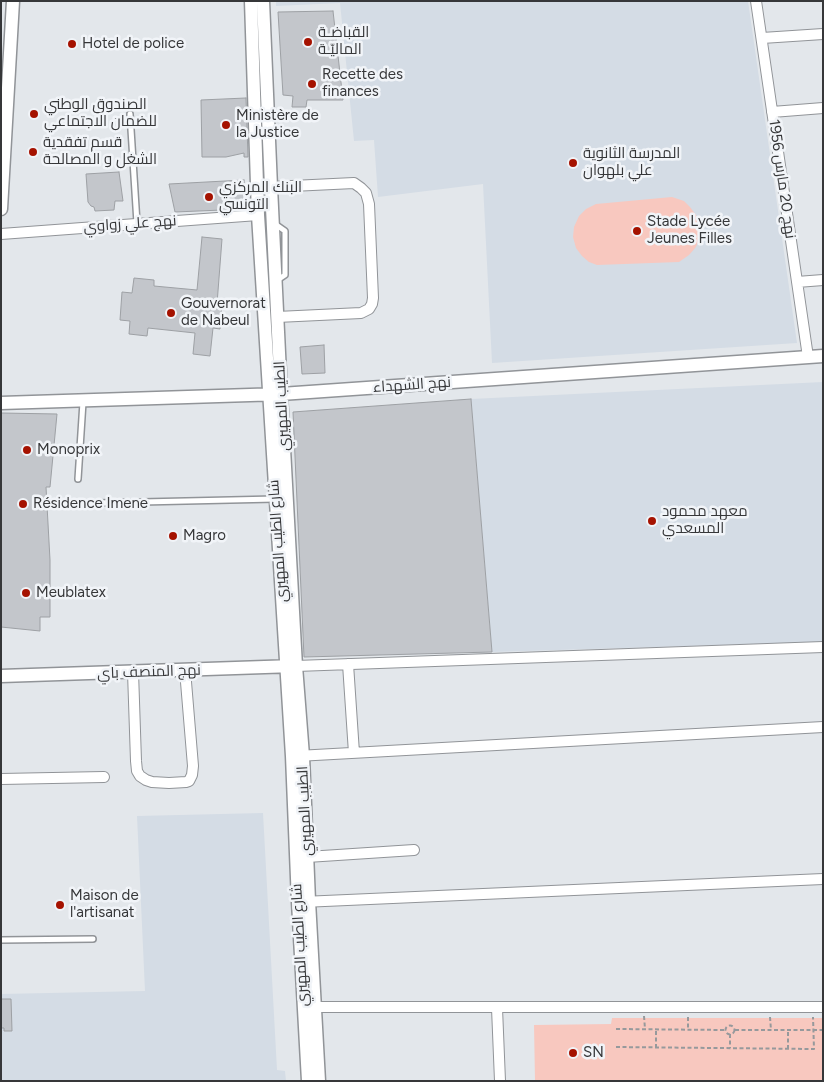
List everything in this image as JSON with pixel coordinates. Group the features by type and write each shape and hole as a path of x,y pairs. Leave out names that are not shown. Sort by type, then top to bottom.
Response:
{"street":[{"path":"1,209 13,1"},
{"name":"شارع الطيب المهيري","path":"251,1 258,215 275,394 275,499 291,666 297,756 309,1007 308,1081"},
{"name":"الطيب المهيري","path":"263,1 278,317 275,394 291,666"},
{"name":"نهج 20 مارس 1956","path":"756,1 808,357"},
{"path":"762,38 823,34"},
{"path":"772,112 823,108"},
{"path":"271,187 354,182 366,193 370,204 373,298 369,309 361,313 278,317"},
{"name":"نهج علي زواوي","path":"1,234 258,215"},
{"path":"797,282 823,280"},
{"name":"نهج الشهداء","path":"1,404 275,394 823,356"},
{"path":"291,666 823,647"},
{"path":"348,664 354,753"},
{"name":"نهج المنصف باي","path":"1,676 291,666"},
{"path":"133,672 137,771 146,780 170,783 189,781 192,774 193,766 185,670"},
{"path":"297,756 823,727"},
{"name":"الطيب المهيري","path":"297,756 307,857 303,902"},
{"path":"1,779 104,778"},
{"path":"307,857 414,850"},
{"path":"303,902 823,879"},
{"path":"319,1081 309,1007 818,1007"},
{"path":"497,1008 500,1081"}],"lane":[{"path":"130,114 137,224"},
{"path":"78,479 83,401"},
{"path":"97,502 275,499"},
{"path":"1,940 93,939"}],"path":[{"path":"770,1007 771,1030"},
{"path":"616,1047 814,1049 814,1030 818,1007"},
{"path":"644,1008 645,1029"},
{"path":"687,1008 688,1029"},
{"path":"726,1030 727,1026 730,1025 735,1030"},
{"path":"616,1029 726,1030 730,1034 730,1048"},
{"path":"656,1029 656,1048"},
{"path":"730,1034 735,1030 823,1030"},
{"path":"788,1030 788,1049"}],"shaded area":[{"name":"المدرسة الثانوية علي بلهوان","path":"276,1 748,1 797,343 492,363 483,184 378,197 374,140 354,141 340,3 276,6"},
{"name":"Stade Lycée Jeunes Filles","path":"672,197 684,201 696,215 699,223 700,236 696,247 679,262 597,265 589,262 576,248 573,237 574,227 579,216 586,209 596,204"},
{"name":"معهد محمود المسعدي","path":"823,382 823,642 492,652 471,399"},
{"path":"263,813 277,1070 285,1071 286,1081 1,1081 1,994 145,991 137,816"},
{"path":"612,1018 823,1018 823,1081 535,1081 534,1025 611,1024"}],"building":[{"name":"القباضـة الماليّـة","path":"333,11 343,100 307,100 306,107 292,107 293,96 283,95 278,12"},
{"name":"Ministère de la Justice","path":"246,98 248,157 244,157 244,153 226,157 202,157 201,100"},
{"path":"119,172 123,201 115,201 114,210 95,211 94,207 88,202 86,174"},
{"name":"البنك المركزي التونسي","path":"244,180 246,209 175,212 169,184"},
{"name":"Gouvernorat de Nabeul","path":"202,237 222,239 217,304 222,304 220,329 213,328 210,356 193,354 195,333 148,328 147,336 129,334 130,321 120,320 122,292 132,293 134,278 154,280 154,286 197,290"},
{"path":"324,345 325,373 302,374 300,347"},
{"path":"471,399 492,652 304,657 293,412"},
{"path":"1,413 57,414 50,487 46,487 50,560 50,617 40,617 40,631 1,627"},
{"path":"1,999 11,999 12,1031 4,1031 4,1028 1,1028"}],"place":[{"name":"القباضـة الماليّـة","path":"308,42"},
{"name":"Hotel de police","path":"72,44"},
{"name":"Recette des finances","path":"312,84"},
{"name":"الصندوق الوطني للضمان الاجتماعي","path":"34,114"},
{"name":"Ministère de la Justice","path":"226,125"},
{"name":"قسم تفقدية الشغل و المصالحة","path":"33,152"},
{"name":"المدرسة الثانوية علي بلهوان","path":"573,163"},
{"name":"البنك المركزي التونسي","path":"209,197"},
{"name":"Stade Lycée Jeunes Filles","path":"637,231"},
{"name":"Gouvernorat de Nabeul","path":"171,313"},
{"name":"Monoprix","path":"27,450"},
{"name":"Résidence Imene","path":"23,504"},
{"name":"معهد محمود المسعدي","path":"652,521"},
{"name":"Magro","path":"173,536"},
{"name":"Meublatex","path":"26,593"},
{"name":"Maison de l'artisanat","path":"60,905"},
{"name":"SN","path":"573,1053"}]}
